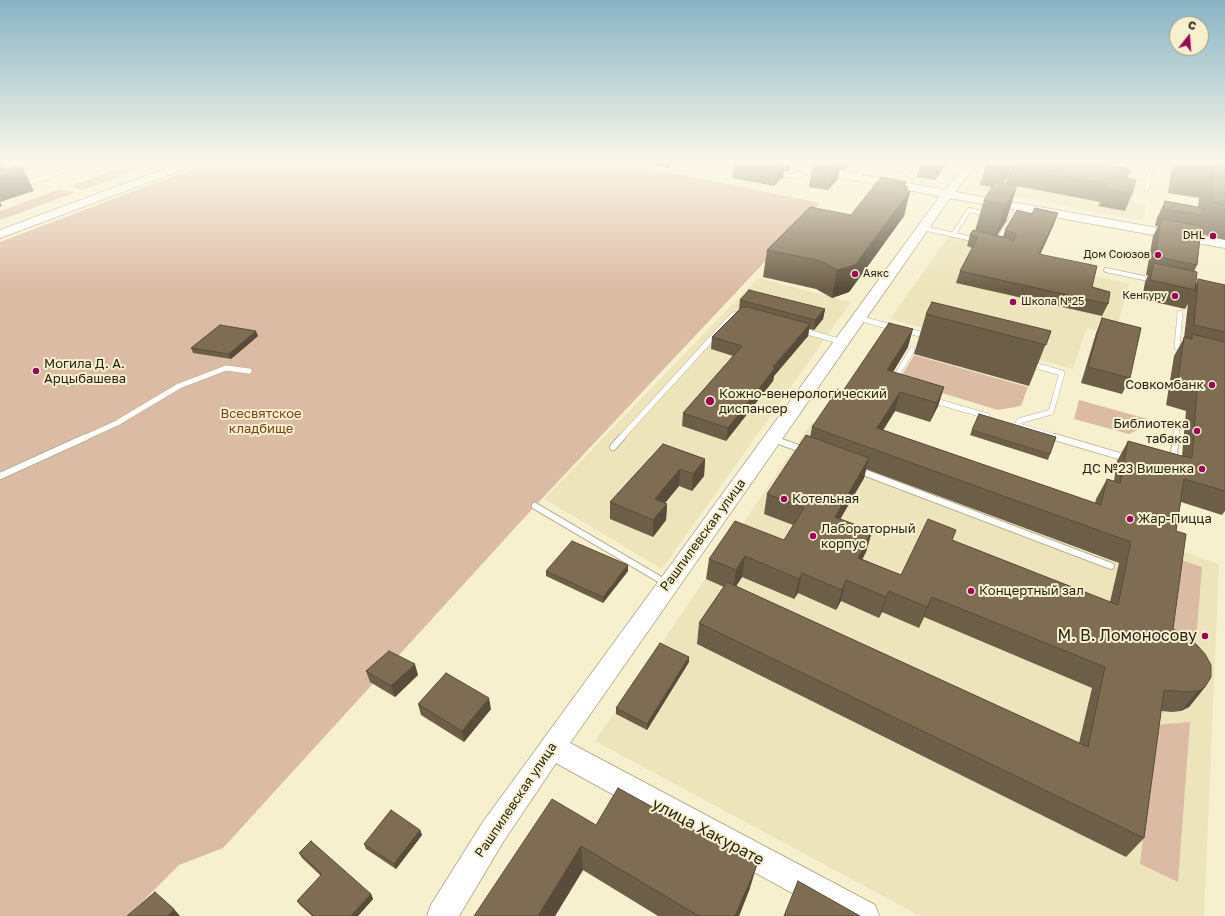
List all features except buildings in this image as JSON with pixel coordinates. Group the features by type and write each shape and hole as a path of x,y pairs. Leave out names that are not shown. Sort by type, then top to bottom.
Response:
{"street":[{"path":"0,230 71,204"},
{"path":"0,234 81,204"},
{"name":"Рашпилевская улица","path":"442,916 493,832 552,747 667,584 940,204"},
{"path":"1006,204 1225,244"},
{"name":"улица Хакурате","path":"552,747 864,916"}],"lane":[{"path":"996,244 1011,218 1017,212 1018,206"},
{"path":"953,235 969,210 990,214"},
{"path":"1004,217 1011,218"},
{"path":"923,228 981,241"},
{"path":"988,242 1002,245"},
{"path":"1106,270 1158,281"},
{"path":"1174,350 1190,352 1178,347 1180,313"},
{"path":"613,448 733,315 746,315"},
{"path":"859,318 935,339"},
{"path":"798,329 842,342"},
{"path":"889,387 912,350"},
{"path":"1017,426 1019,421 1051,412 1062,373 1025,363"},
{"path":"0,476 117,423 179,386 226,368 249,371"},
{"path":"922,397 995,419"},
{"path":"1010,423 1135,461"},
{"path":"1172,464 1177,425"},
{"path":"772,439 814,454"},
{"path":"851,468 1111,566"},
{"path":"535,506 667,584"}],"shaded area":[{"path":"1052,204 1135,204 1146,206 1143,221"},
{"name":"Школа №25","path":"949,236 991,245 990,248 1096,271 1094,276 1129,284 1115,335 1087,328 1073,369 890,319"},
{"name":"Кожно-венерологический диспансер","path":"758,278 851,302 662,569 544,499"},
{"path":"812,422 1219,564 1204,916 920,916 595,741"}],"green space":[{"path":"20,204 45,204 0,220 0,211"},
{"name":"Всесвятское кладбище","path":"101,204 819,204 535,506 223,848 179,865 128,916 0,916 0,242"},
{"path":"914,355 1028,387 1021,406 998,410 899,380"},
{"path":"1079,400 1155,421 1129,434 1074,419"},
{"path":"1178,559 1202,567 1194,664 1169,644"},
{"path":"1190,722 1178,882 1140,864 1156,725"}],"place":[{"name":"DHL","path":"1213,236"},
{"name":"Дом Союзов","path":"1158,255"},
{"name":"Аякс","path":"855,274"},
{"name":"Кенгуру","path":"1175,296"},
{"name":"Школа №25","path":"1013,302"},
{"name":"Могила Д. А. Арцыбашева","path":"36,371"},
{"name":"Совкомбанк","path":"1212,385"},
{"name":"Кожно-венерологический диспансер","path":"710,401"},
{"name":"Библиотека табака","path":"1197,431"},
{"name":"ДС №23 Вишенка","path":"1202,469"},
{"name":"Котельная","path":"784,499"},
{"name":"Жар-Пицца","path":"1130,519"},
{"name":"Лабораторный корпус","path":"813,536"},
{"name":"Концертный зал","path":"971,591"},
{"name":"М. В. Ломоносову","path":"1205,636"}]}
